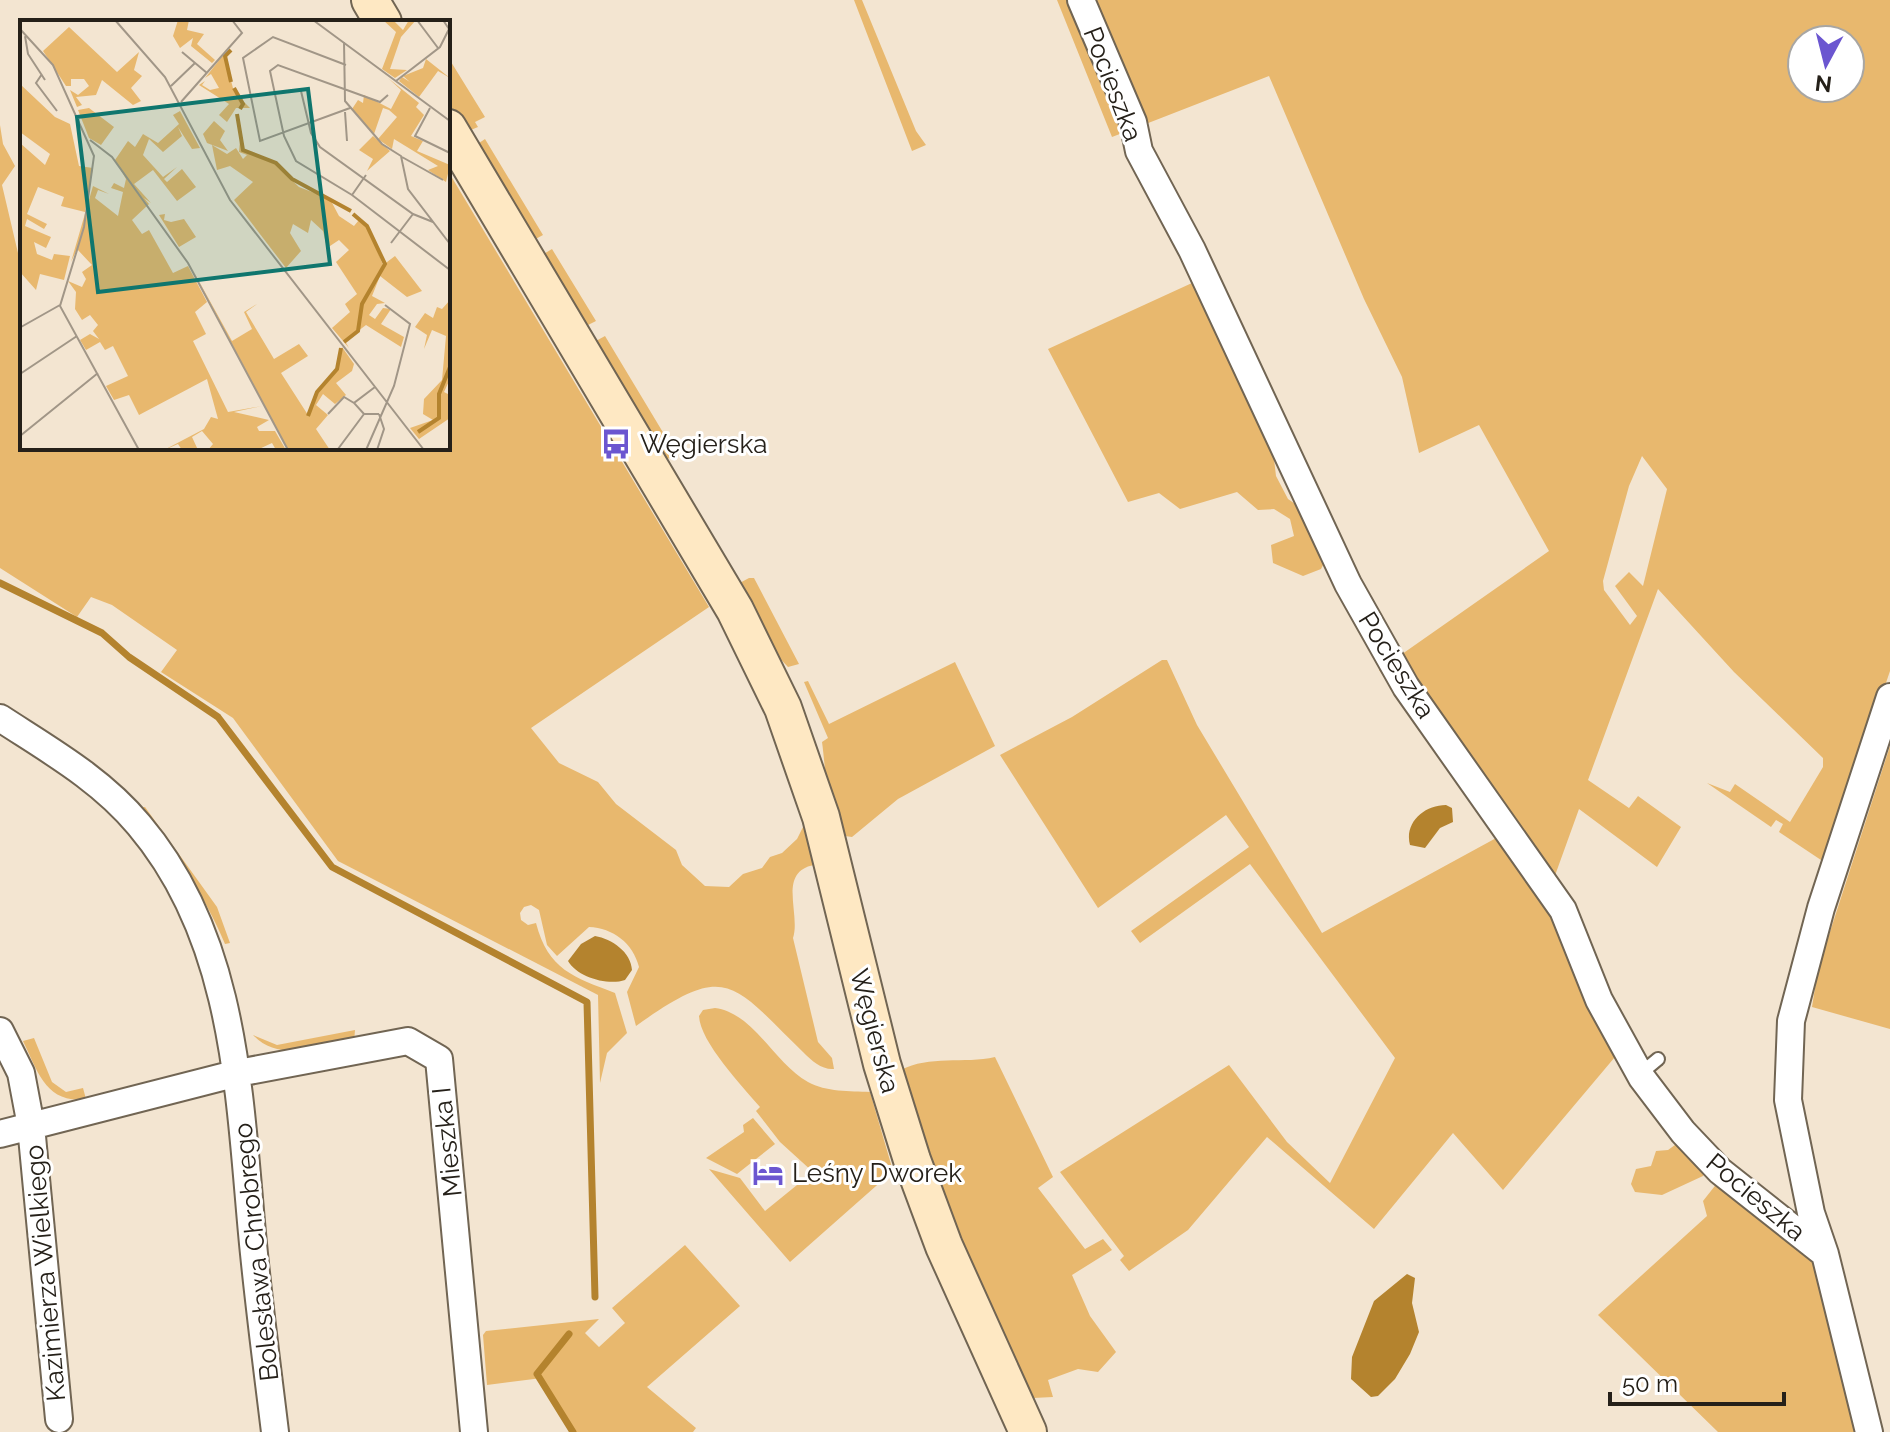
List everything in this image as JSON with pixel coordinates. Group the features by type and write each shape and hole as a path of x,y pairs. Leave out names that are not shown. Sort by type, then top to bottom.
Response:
{"main road":[{"path":"370,0 382,20"},
{"name":"Węgierska","path":"450,131 735,610 783,708 821,817 882,1064 912,1160 944,1246 1028,1432"}],"street":[{"name":"Pocieszka","path":"1081,0 1133,122 1139,151 1222,304 1355,597 1406,687 1517,839 1563,910 1579,925 1599,1000 1649,1066 1683,1132 1720,1171 1825,1254"},
{"path":"1869,1432 1825,1254 1811,1213 1788,1100 1784,1024 1810,925 1890,697"},
{"name":"Bolesława Chrobrego","path":"0,718 102,786 165,858 187,896 212,953 238,1073 256,1282 275,1432"},
{"name":"Kazimierza Wielkiego","path":"0,1031 21,1073 31,1126 59,1419"},
{"name":"Mieszka I","path":"238,1073 408,1041 439,1059 474,1432"},
{"path":"0,1134 238,1073"}],"shaded area":[{"path":"854,0 862,0 916,131 926,145 912,151"},
{"path":"1057,0 1078,0 1125,132 1112,137"},
{"path":"1096,0 1890,0 1890,671 1865,745 1860,743 1850,778 1853,783 1827,864 1779,832 1783,824 1776,820 1771,827 1707,783 1730,792 1735,784 1790,822 1823,767 1823,758 1734,672 1658,589 1588,780 1629,808 1638,796 1681,827 1657,867 1579,809 1553,881 1395,659 1549,551 1479,425 1419,453 1402,377 1364,299 1269,76 1138,127","holes":["1642,456 1667,489 1643,586 1629,572 1615,586 1637,616 1630,625 1604,590 1603,581 1629,486"]},
{"path":"450,60 485,117 475,122 478,127 466,132 450,105"},
{"path":"0,125 3,144 15,166 2,185 20,262 20,450 450,450 450,174 709,607 531,728 559,763 598,782 616,804 676,850 682,865 705,886 729,887 743,874 762,868 770,857 782,853 797,839 804,825 814,865 803,869 793,885 793,938 818,1042 832,1058 834,1069 814,1062 759,1009 727,988 710,987 690,993 636,1026 627,992 639,967 627,944 606,930 589,927 557,956 547,945 539,910 531,905 524,907 520,913 521,920 528,925 536,923 541,939 555,962 575,976 615,993 627,1033 607,1053 600,1083 598,995 338,861 233,718 161,672 177,650 112,605 91,597 77,617 0,568"},
{"path":"485,139 543,235 532,241 476,145"},
{"path":"552,249 596,321 584,327 542,255"},
{"path":"1192,283 1274,459 1276,476 1288,499 1301,508 1324,563 1321,569 1303,576 1273,563 1271,545 1294,536 1290,519 1274,509 1258,510 1237,492 1180,509 1159,493 1128,502 1048,349"},
{"path":"605,336 676,454 666,460 594,342"},
{"path":"754,578 799,664 788,667 769,647 736,585"},
{"path":"1162,660 1167,660 1197,725 1322,933 1498,837 1379,670 1384,667 1549,895 1620,1051 1503,1190 1453,1133 1374,1229 1267,1137 1188,1230 1129,1271 1120,1260 1124,1256 1060,1172 1229,1065 1287,1142 1330,1183 1395,1058 1250,864 1140,943 1131,931 1249,847 1226,815 1098,908 1000,755 1072,717"},
{"path":"955,662 995,746 898,799 852,837 845,836 834,816 828,791 822,742 828,738 804,682 808,681 829,724"},
{"path":"1890,746 1890,1029 1812,1007 1818,969"},
{"path":"1446,805 1452,808 1453,822 1440,828 1425,848 1410,845 1410,829 1418,817 1430,808"},
{"path":"145,807 217,907 230,943 225,944 187,873 138,808"},
{"path":"595,936 614,943 624,952 632,970 625,980 610,982 594,979 572,967 568,961 581,944"},
{"path":"715,1008 741,1019 808,1082 830,1089 870,1092 893,1171 790,1262 709,1169 740,1178 765,1211 813,1172 780,1142 756,1111 760,1107 707,1038 699,1016 703,1010"},
{"path":"355,1030 354,1042 288,1051 263,1044 253,1035 277,1045"},
{"path":"34,1038 52,1082 66,1092 83,1088 86,1099 61,1096 45,1084 23,1041"},
{"path":"995,1057 1053,1177 1038,1188 1085,1249 1103,1239 1112,1250 1072,1275 1090,1316 1116,1352 1098,1372 1078,1369 1048,1380 1053,1397 1033,1398 1022,1393 960,1247 901,1070 935,1061"},
{"path":"753,1118 775,1144 737,1174 706,1158 744,1132 743,1125"},
{"path":"1674,1134 1707,1169 1703,1176 1662,1195 1635,1192 1631,1184 1636,1169 1651,1166 1656,1151 1668,1150 1675,1145"},
{"path":"1718,1182 1811,1251 1859,1432 1718,1432 1598,1315 1707,1216 1703,1201"},
{"path":"685,1245 740,1306 647,1387 696,1428 693,1432 576,1432 542,1378 487,1385 483,1335 486,1331 599,1319 585,1333 599,1347 625,1323 612,1308"},
{"path":"1407,1274 1415,1278 1412,1303 1419,1332 1395,1379 1378,1396 1371,1397 1351,1379 1352,1357 1374,1301"}],"waterway":[{"path":"0,583 102,633 129,657 218,717 332,867 587,1002 595,1297"},
{"path":"569,1334 537,1374 573,1432"}],"place":[{"name":"Węgierska","path":"616,444"},
{"name":"Leśny Dworek","path":"768,1173"}]}
